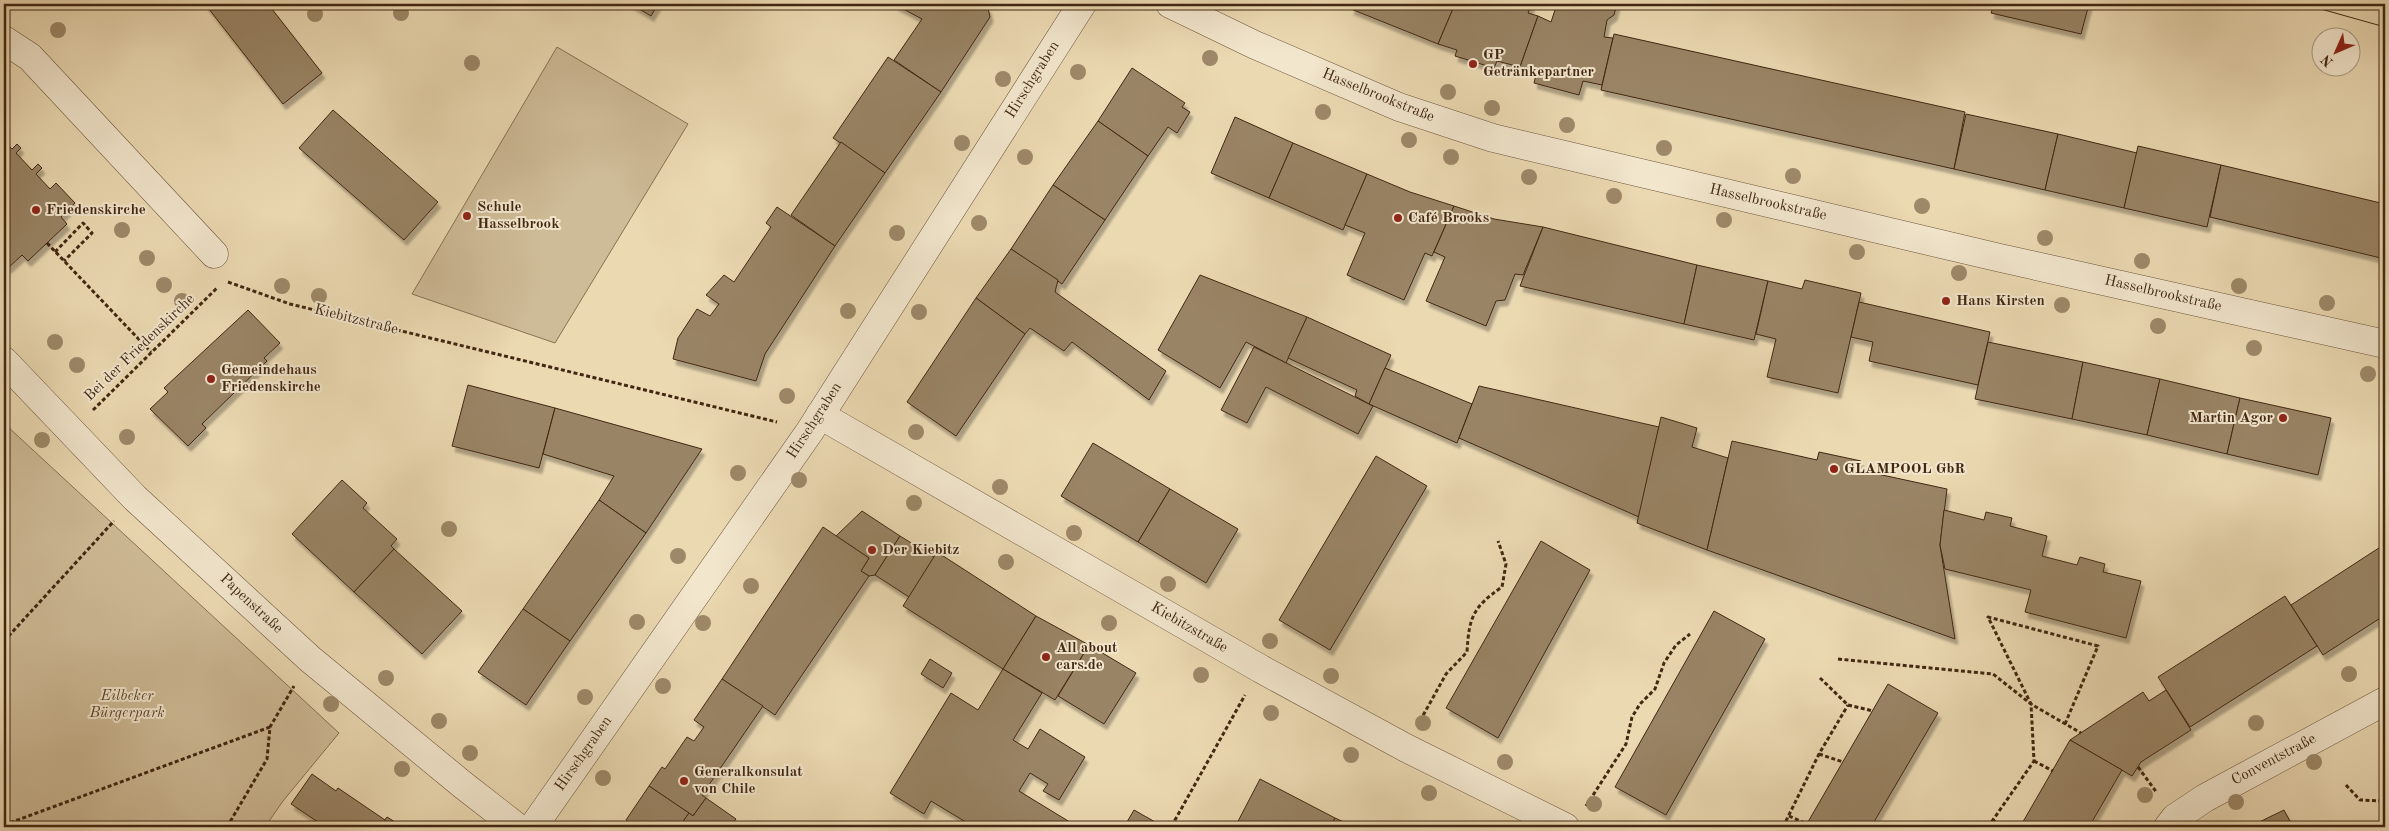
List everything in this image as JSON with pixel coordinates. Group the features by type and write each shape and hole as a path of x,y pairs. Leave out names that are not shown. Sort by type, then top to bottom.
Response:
{"street":[{"name":"Hirschgraben","path":"533,827 815,423 1082,4"},
{"name":"Hasselbrookstraße","path":"1170,4 1255,45 1399,108 1493,138 1996,257 2385,344"},
{"path":"4,40 30,58 214,254"},
{"name":"Papenstraße","path":"4,361 135,498 310,659 517,827"},
{"name":"Kiebitzstraße","path":"815,423 1406,748 1574,819"},
{"name":"Conventstraße","path":"2168,827 2175,818 2205,798 2385,700"}],"path":[{"path":"55,252 83,223 92,233 64,261"},
{"path":"47,243 151,352"},
{"name":"Kiebitzstraße","path":"224,281 290,304 815,423"},
{"name":"Bei der Friedenskirche","path":"71,431 224,281"},
{"path":"4,641 135,498"},
{"path":"1406,748 1446,674 1467,652 1468,626 1482,600 1502,587 1506,564 1498,540"},
{"path":"1988,827 2034,761 2031,704 1988,616 2098,646 2065,724"},
{"path":"1574,819 1626,744 1632,717 1640,704 1655,689 1664,663 1676,645 1690,634"},
{"path":"226,827 267,759 270,728 310,659"},
{"path":"1838,659 1993,674 2031,704 2081,734"},
{"path":"1174,827 1175,820 1261,669"},
{"path":"1820,678 1848,705 1873,711"},
{"path":"1782,827 1819,754 1848,705"},
{"path":"4,825 270,728"},
{"path":"1819,754 1843,762"},
{"path":"2034,761 2052,771"},
{"path":"2346,785 2360,800 2385,800"},
{"path":"1789,816 1807,824"},
{"path":"1992,820 2005,827"}],"green space":[{"path":"557,47 688,124 555,343 412,294"},
{"name":"Eilbeker Bürgerpark","path":"7,426 339,733 283,801 265,827 4,827 4,429"}],"building":[{"path":"205,4 268,4 322,73 283,104"},
{"path":"631,4 658,4 651,16"},
{"path":"894,4 981,4 988,8 990,17 941,92 894,60 922,19"},
{"path":"1353,4 1455,4 1438,44 1351,9"},
{"path":"1455,4 1532,4 1528,13 1538,16 1520,67 1497,61 1494,68 1455,56 1457,50 1438,44"},
{"path":"1557,4 1617,4 1614,15 1607,20 1604,37 1613,38 1602,85 1583,81 1579,95 1534,83 1537,71 1520,67 1538,16 1551,22"},
{"path":"1994,4 2089,4 2081,34 1991,13"},
{"path":"1614,34 1965,112 1954,169 1601,90"},
{"path":"888,57 941,92 885,173 833,138"},
{"path":"1132,68 1185,103 1182,107 1190,112 1177,133 1168,127 1148,156 1098,121"},
{"path":"333,110 438,202 404,240 299,148"},
{"path":"1966,114 2058,134 2045,190 1954,169"},
{"path":"1235,117 1293,143 1269,198 1211,173"},
{"path":"1098,121 1148,156 1105,220 1053,185"},
{"path":"2058,134 2137,153 2124,208 2045,190"},
{"name":"Friedenskirche","path":"4,141 12,149 17,144 21,148 16,153 32,170 38,164 42,168 36,174 50,189 56,183 75,203 61,217 67,224 28,261 22,255 8,268 4,263"},
{"path":"841,142 885,173 835,246 791,215"},
{"path":"1293,143 1367,174 1343,230 1269,198"},
{"path":"2138,146 2221,165 2207,227 2124,208"},
{"path":"2221,165 2385,204 2385,259 2210,217"},
{"path":"1367,174 1410,192 1454,206 1432,256 1425,253 1404,300 1347,275 1365,233 1345,225"},
{"path":"1053,185 1105,220 1062,284 1011,249"},
{"path":"1454,206 1494,219 1543,227 1523,275 1515,274 1505,300 1496,301 1486,326 1426,301 1445,257 1434,252"},
{"path":"777,207 835,246 765,354 756,381 673,359 678,338 697,309 710,316 719,304 706,295 724,275 734,282 771,227 766,223"},
{"path":"1543,227 1697,265 1684,324 1520,286"},
{"path":"1011,249 1058,280 1055,292 1166,371 1149,400 1072,342 1064,351 1030,328 1025,334 976,298"},
{"path":"1697,265 1768,281 1754,340 1684,324"},
{"path":"1200,275 1307,317 1286,363 1246,342 1220,388 1158,350"},
{"path":"1805,280 1861,293 1838,393 1767,377 1776,339 1756,334 1768,281 1802,289"},
{"path":"976,298 1025,334 956,436 907,402"},
{"path":"1859,302 1990,332 1978,385 1869,361 1873,342 1851,337"},
{"name":"Gemeindehaus Friedenskirche","path":"248,310 280,343 264,358 267,361 202,424 206,428 188,446 150,409 168,392 164,388"},
{"path":"1307,317 1391,355 1369,404 1355,396 1357,390 1288,358"},
{"path":"1988,342 2083,362 2072,419 1975,399"},
{"path":"1254,347 1373,406 1358,434 1266,387 1247,423 1221,410"},
{"path":"2083,362 2160,379 2147,435 2072,419"},
{"path":"1385,368 1472,404 1457,443 1369,404"},
{"path":"2160,379 2240,398 2227,454 2147,435"},
{"path":"468,385 555,408 539,468 452,446"},
{"path":"1479,386 1659,427 1639,517 1459,438"},
{"path":"2240,398 2331,418 2318,475 2227,454"},
{"path":"555,408 702,449 646,533 599,500 614,476 543,454"},
{"path":"1661,417 1697,428 1692,447 1728,458 1707,550 1637,523"},
{"path":"1732,441 1817,460 1819,452 1861,461 1859,470 1947,489 1940,545 1955,639 1707,550"},
{"path":"1093,443 1170,489 1138,542 1061,496"},
{"path":"1376,456 1427,486 1330,650 1279,620"},
{"path":"342,480 367,503 363,508 397,539 391,546 394,549 354,592 292,534"},
{"path":"1170,489 1238,529 1206,583 1138,542"},
{"path":"599,500 646,533 570,641 523,609"},
{"path":"1944,510 1984,520 1986,512 2012,518 2010,526 2047,536 2042,556 2077,565 2080,557 2105,564 2103,572 2141,581 2126,638 2025,612 2031,590 1945,569 1940,545"},
{"path":"862,511 900,536 875,575 869,576 861,571 869,558 836,536"},
{"path":"823,527 869,558 861,571 869,576 775,715 722,679"},
{"path":"900,536 934,557 909,597 875,575"},
{"path":"1541,541 1590,570 1498,738 1446,708"},
{"path":"2385,544 2385,615 2323,655 2291,605"},
{"path":"394,549 462,611 422,654 354,592"},
{"path":"937,552 1036,616 1003,669 903,606"},
{"path":"2285,596 2317,646 2190,727 2158,677"},
{"path":"523,609 570,641 526,705 478,672"},
{"path":"1714,611 1765,639 1666,815 1615,787"},
{"path":"1036,616 1089,645 1055,700 1003,669"},
{"path":"1089,645 1136,673 1104,724 1058,696"},
{"path":"930,659 952,673 943,688 921,674"},
{"path":"1003,669 1042,693 1013,740 1028,749 1040,729 1085,757 1059,800 1043,791 1048,784 1030,773 1019,791 1078,827 974,827 931,801 924,814 890,793 951,693 978,710"},
{"path":"722,679 763,706 702,795 706,798 693,816 649,786 662,767 665,769 687,737 694,741 704,727 694,720"},
{"path":"1888,684 1938,713 1871,827 1805,827"},
{"path":"2166,690 2191,730 2141,762 2132,776 2070,740 2143,692 2149,701"},
{"path":"2070,740 2122,770 2089,827 2020,827"},
{"path":"312,774 336,791 338,788 385,820 380,827 314,827 318,822 291,804"},
{"path":"1260,779 1335,818 1330,827 1235,827"},
{"path":"649,786 689,813 679,827 637,827 626,820"},
{"path":"706,798 736,819 730,827 679,827 689,813 693,816"},
{"path":"1134,810 1164,827 1124,827"},
{"path":"2284,810 2293,827 2249,827"},
{"path":"387,817 403,827 380,827"},
{"path":"1335,818 1355,827 1330,827"},
{"path":"757,821 768,827 753,827"}],"tram line":[{"path":"2303,4 2385,27"}],"place":[{"name":"GP Getränkepartner","path":"1473,64"},
{"name":"Friedenskirche","path":"36,210"},
{"name":"Schule Hasselbrook","path":"467,216"},
{"name":"Café Brooks","path":"1398,218"},
{"name":"Hans Kirsten","path":"1946,301"},
{"name":"Gemeindehaus Friedenskirche","path":"211,379"},
{"name":"Martin Agor","path":"2283,418"},
{"name":"GLAMPOOL GbR","path":"1834,469"},
{"name":"Der Kiebitz","path":"872,550"},
{"name":"All about cars.de","path":"1046,657"},
{"name":"Generalkonsulat von Chile","path":"684,781"}]}
